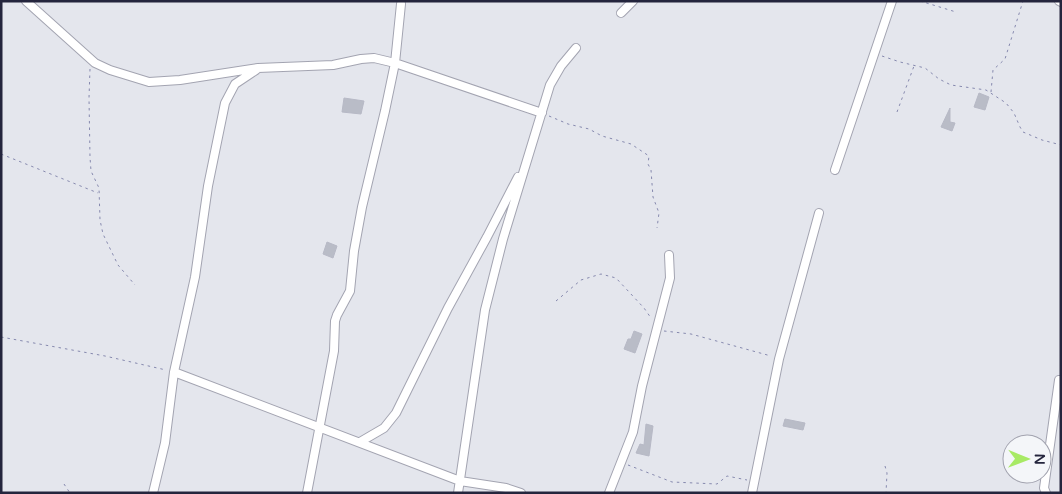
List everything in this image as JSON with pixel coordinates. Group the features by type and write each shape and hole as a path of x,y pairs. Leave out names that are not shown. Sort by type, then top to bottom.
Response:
{"street":[{"path":"26,1 90,59 110,70 149,82 180,80 258,68 334,66 361,59 374,58 395,63 542,113"},
{"path":"621,13 633,1"},
{"path":"835,170 892,1"},
{"path":"307,493 334,351 335,321 350,291 354,251 362,207 395,63 401,4"},
{"path":"360,442 384,428 396,413 452,300 516,182 554,77 576,48"},
{"path":"153,493 165,443 174,372 195,277 208,186 225,103 235,84 258,68"},
{"path":"458,493 485,310 495,268 539,121"},
{"path":"752,493 779,358 820,213"},
{"path":"609,493 633,432 642,386 670,278 669,255"},
{"path":"174,372 460,481 506,488 521,493"},
{"path":"1046,493 1044,488 1059,380"}],"path":[{"path":"920,1 956,12"},
{"path":"991,92 993,70 1005,59 1023,1"},
{"path":"875,53 929,70 951,85 991,92 1006,103 1014,113 1023,132 1061,145"},
{"path":"90,59 88,98 90,157 92,171 98,184 100,220 105,240 118,265 135,285"},
{"path":"897,112 914,65"},
{"path":"542,113 568,124 589,129 602,136 631,144 649,156 648,164 651,170 653,197 659,213 657,228"},
{"path":"1,154 99,193"},
{"path":"556,300 581,280 596,274 610,276 616,278 644,308 657,328 691,334 779,358"},
{"path":"1,337 105,356 174,372"},
{"path":"621,463 672,482 717,484 725,476 729,476 748,480 754,484"},
{"path":"885,466 887,473 886,493"},
{"path":"64,484 70,493"}],"building":[{"path":"979,93 989,97 985,110 974,107"},
{"path":"344,98 364,101 361,114 342,112"},
{"path":"950,108 950,122 955,123 952,131 941,127"},
{"path":"327,242 337,246 333,258 323,254"},
{"path":"634,331 642,334 635,353 624,349"},
{"path":"785,419 805,423 803,430 783,426"},
{"path":"646,424 653,426 649,456 636,453 640,444 644,445"}]}
